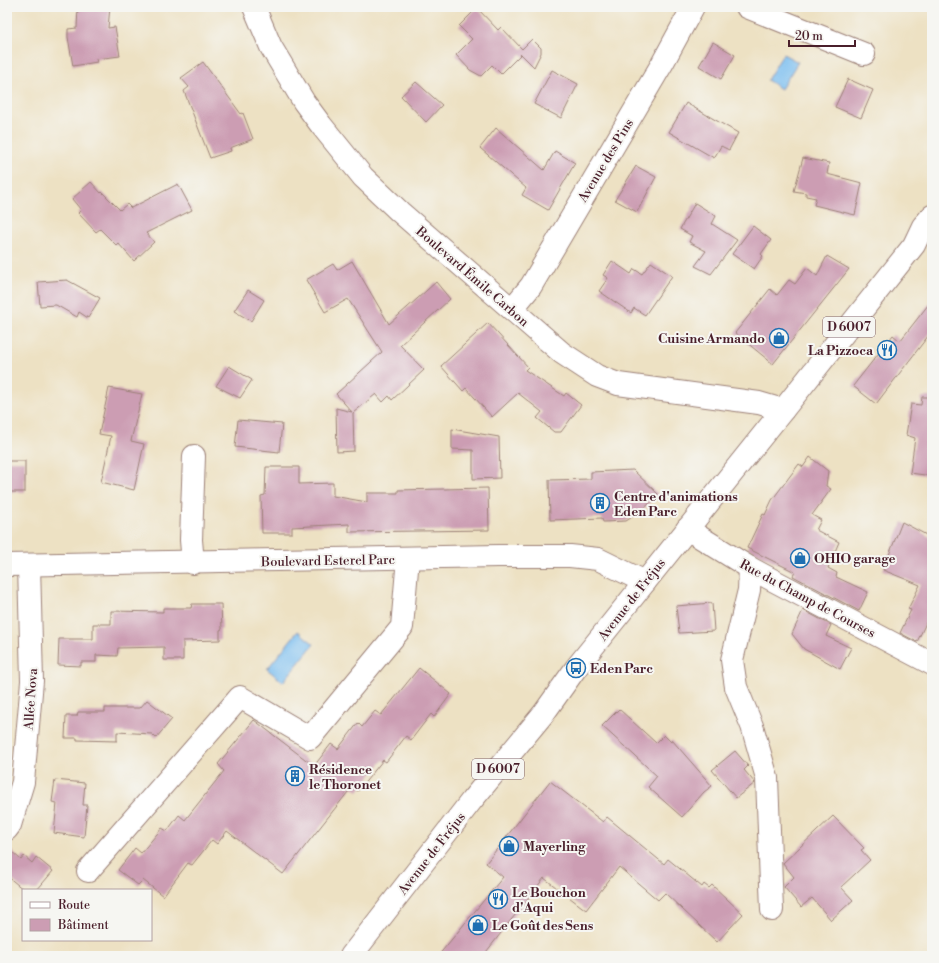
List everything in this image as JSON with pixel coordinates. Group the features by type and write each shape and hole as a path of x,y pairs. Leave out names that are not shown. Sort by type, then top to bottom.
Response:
{"street":[{"name":"Boulevard Émile Carbon","path":"254,7 271,47 304,102 363,177 400,212 562,353 597,376 618,384 759,403 783,410"},
{"name":"Avenue des Pins","path":"512,309 531,286 662,64 693,7"},
{"path":"747,7 864,54"},
{"name":"Avenue de Fréjus","path":"351,956 472,800 544,713 576,668 686,530 923,240 923,226 932,216"},
{"path":"193,562 191,540 194,456"},
{"name":"Rue du Champ de Courses","path":"686,530 750,568 932,664"},
{"name":"Boulevard Esterel Parc","path":"7,566 498,556 570,556 598,559 645,582"},
{"path":"88,870 240,697 310,738 402,627 408,558"},
{"name":"Allée Nova","path":"7,829 10,824 23,782 32,682 29,565"},
{"path":"750,568 749,590 732,660 736,686 752,726 767,778 772,910"}],"water":[{"path":"783,54 798,62 781,89 767,80"},
{"path":"298,631 314,644 283,682 267,669"}],"building":[{"path":"78,7 110,7 108,28 115,27 120,56 96,59 97,62 73,66 68,29 77,28"},
{"path":"477,8 498,30 501,27 522,49 532,39 541,48 541,53 534,67 521,54 501,74 492,65 481,76 470,70 456,55 472,39 459,26"},
{"path":"713,42 735,55 721,79 699,66"},
{"path":"203,62 241,114 243,113 253,139 230,148 231,151 210,158 184,91 189,87 181,78"},
{"path":"552,70 578,84 561,118 534,104"},
{"path":"848,79 873,90 861,118 835,107"},
{"path":"416,82 442,105 426,122 401,96"},
{"path":"686,103 738,133 729,150 721,146 714,158 669,132"},
{"path":"496,128 544,170 555,151 575,163 548,210 522,195 526,188 480,148"},
{"path":"803,158 829,163 827,174 862,183 855,215 814,205 816,198 806,196 806,193 794,191"},
{"path":"636,166 656,177 637,212 615,200"},
{"path":"91,182 120,210 127,204 131,208 178,184 192,210 146,233 154,242 134,261 118,243 116,245 100,229 96,232 78,213 81,210 72,199"},
{"path":"695,203 716,216 712,224 737,240 711,274 695,266 706,251 689,242 692,236 680,229"},
{"path":"753,226 771,240 761,254 763,256 754,269 732,254"},
{"path":"827,256 849,269 773,364 735,333 770,289 777,295 789,280 795,284 807,268 817,276"},
{"path":"352,261 389,324 436,282 450,299 400,345 424,370 392,400 389,396 383,402 376,394 353,413 354,451 337,452 336,408 352,412 336,394 382,352 348,299 325,312 306,280 333,264 337,270"},
{"path":"612,261 631,274 634,269 642,274 651,262 672,276 645,315 634,308 631,313 599,291 608,278 603,275"},
{"path":"67,280 100,298 88,318 79,312 77,317 56,305 40,306 38,282"},
{"path":"248,290 264,300 251,321 234,311"},
{"path":"932,300 932,331 876,404 853,386 893,335 900,341"},
{"path":"488,323 528,367 525,370 564,396 566,393 581,405 561,432 554,432 537,418 542,412 518,393 492,417 466,388 463,391 441,366"},
{"path":"229,366 252,380 240,398 216,386"},
{"path":"109,388 142,394 131,441 144,444 134,490 101,482 111,436 99,434"},
{"path":"922,397 932,397 932,476 910,473 915,438 906,435 911,404 921,405"},
{"path":"238,420 282,424 279,452 235,447"},
{"path":"452,429 499,437 500,478 473,479 473,450 452,449"},
{"path":"810,457 828,471 826,486 831,489 812,515 821,520 816,530 839,542 828,568 837,573 836,577 868,592 859,611 793,576 795,572 747,548 763,514 765,515 772,500 799,464 803,467"},
{"path":"7,461 25,461 25,492 7,492"},
{"path":"266,467 299,467 299,484 333,483 333,496 367,502 367,493 398,493 398,490 488,488 489,530 349,532 349,524 292,527 292,533 262,533 261,496 265,495"},
{"name":"Centre d'animations Eden Parc","path":"633,470 658,494 642,511 626,521 603,522 602,518 550,520 549,480 591,479 591,472"},
{"path":"902,522 932,538 932,610 917,642 900,633 911,610 908,609 920,585 883,570"},
{"path":"712,603 714,631 679,633 676,606"},
{"path":"192,604 221,604 222,629 220,630 220,640 183,641 183,660 164,660 164,647 118,648 117,656 96,655 96,662 81,662 81,666 58,665 59,639 93,639 93,624 111,624 111,611 163,612 163,608 191,608"},
{"path":"803,610 831,625 826,636 851,648 840,669 804,649 792,634"},
{"name":"Résidence le Thoronet","path":"419,668 451,694 434,717 431,714 411,740 406,736 386,762 383,760 358,791 352,787 283,874 227,831 217,844 212,840 192,865 188,863 163,896 143,880 138,885 118,870 135,848 141,853 162,828 167,831 179,815 185,820 224,771 218,764 254,720 314,766 331,744 338,749 358,723 362,727 375,711 381,715"},
{"path":"147,700 172,719 156,738 152,734 117,732 117,741 77,740 77,738 65,738 66,716 77,716 78,712 105,712 105,708 140,708"},
{"path":"619,709 656,743 664,735 671,742 672,740 712,786 704,792 682,817 648,787 657,776 602,726"},
{"path":"735,751 748,766 744,770 755,783 736,798 712,770"},
{"path":"55,780 85,783 83,805 87,805 84,837 54,833 57,803 52,802"},
{"path":"550,781 603,822 607,817 664,864 668,859 702,887 704,884 709,888 712,885 743,914 717,942 665,893 658,900 619,867 586,910 544,878 483,956 438,956 503,877 486,863"},
{"path":"833,816 864,848 861,850 870,860 841,887 853,900 831,920 812,898 801,907 784,887 794,877 783,863"},
{"path":"7,847 21,860 24,856 32,863 36,857 53,871 38,889 23,889 7,876"}],"place":[{"name":"Cuisine Armando","path":"779,338"},
{"name":"La Pizzoca","path":"887,350"},
{"name":"Centre d'animations Eden Parc","path":"600,503"},
{"name":"OHIO garage","path":"800,558"},
{"name":"Eden Parc","path":"576,668"},
{"name":"Résidence le Thoronet","path":"295,776"},
{"name":"Mayerling","path":"509,846"},
{"name":"Le Bouchon d'Aqui","path":"498,899"},
{"name":"Le Goût des Sens","path":"478,925"}]}
